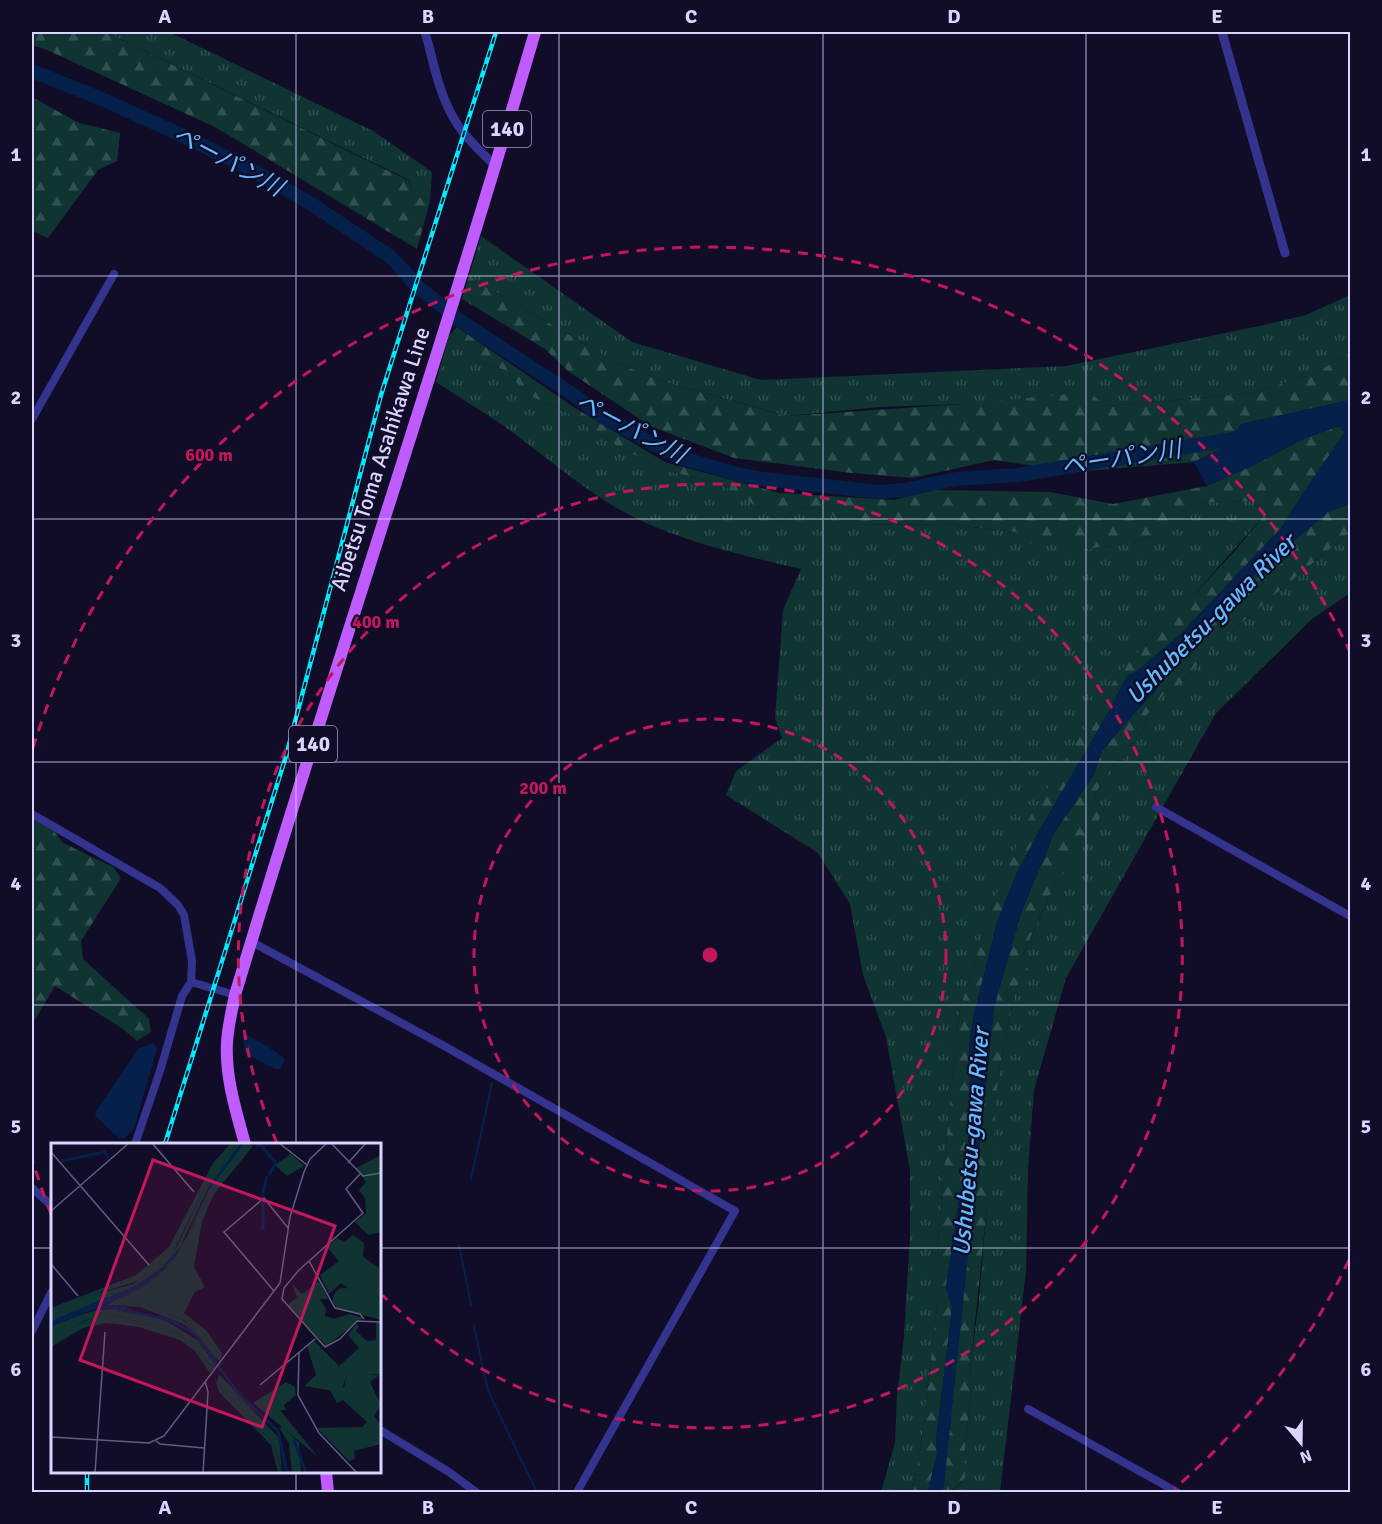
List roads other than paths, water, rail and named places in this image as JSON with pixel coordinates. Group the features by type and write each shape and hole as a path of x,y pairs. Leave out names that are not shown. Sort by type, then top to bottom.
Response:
{"main road":[{"name":"Aibetsu Toma Asahikawa Line","path":"245,1143 232,1098 228,1068 227,1042 235,995 496,167 535,32"},
{"path":"326,1473 328,1492"}],"street":[{"path":"425,32 445,102 453,118 496,167"},
{"path":"1222,32 1285,253"},
{"path":"32,419 114,274"},
{"path":"1156,807 1350,916"},
{"path":"32,814 150,882 168,894 184,915 192,961 191,982 182,996 135,1143"},
{"path":"252,942 436,1042 735,1211 576,1492"},
{"path":"191,982 235,995"},
{"path":"32,1188 51,1205"},
{"path":"32,1331 51,1294"},
{"path":"1028,1409 1177,1492"},
{"path":"381,1431 449,1472 476,1492"}],"water":[{"name":"Ushubetsu-gawa River","path":"1350,400 1350,504 1328,512 1233,594 1221,611 1188,638 1153,694 1102,751 1093,776 1054,833 1021,913 994,1007 944,1486 942,1492 928,1492 937,1453 936,1440 952,1308 946,1287 959,1200 967,1169 969,1044 997,922 1017,873 1039,831 1127,676 1136,672 1180,635 1282,527 1345,432 1339,426 1305,438 1254,465 1207,486 1194,462 1220,449 1242,424"},
{"path":"245,1034 284,1058 280,1069 275,1069 245,1053 243,1036"},
{"path":"154,1043 157,1049 134,1128 125,1138 120,1139 95,1116 96,1111 139,1048"}],"waterway":[{"name":"ペーパン川","path":"32,71 102,99 181,135 243,165 310,203 391,257 417,286 462,322 574,395 601,416 678,457 741,475 879,492 904,490 956,479 1018,475 1245,437"},
{"path":"471,1179 492,1083"},
{"path":"459,1245 471,1305"},
{"path":"474,1326 488,1391 537,1492"}],"railway":[{"path":"165,1143 286,756 381,395 496,32"},
{"path":"87,1473 87,1492"}]}
